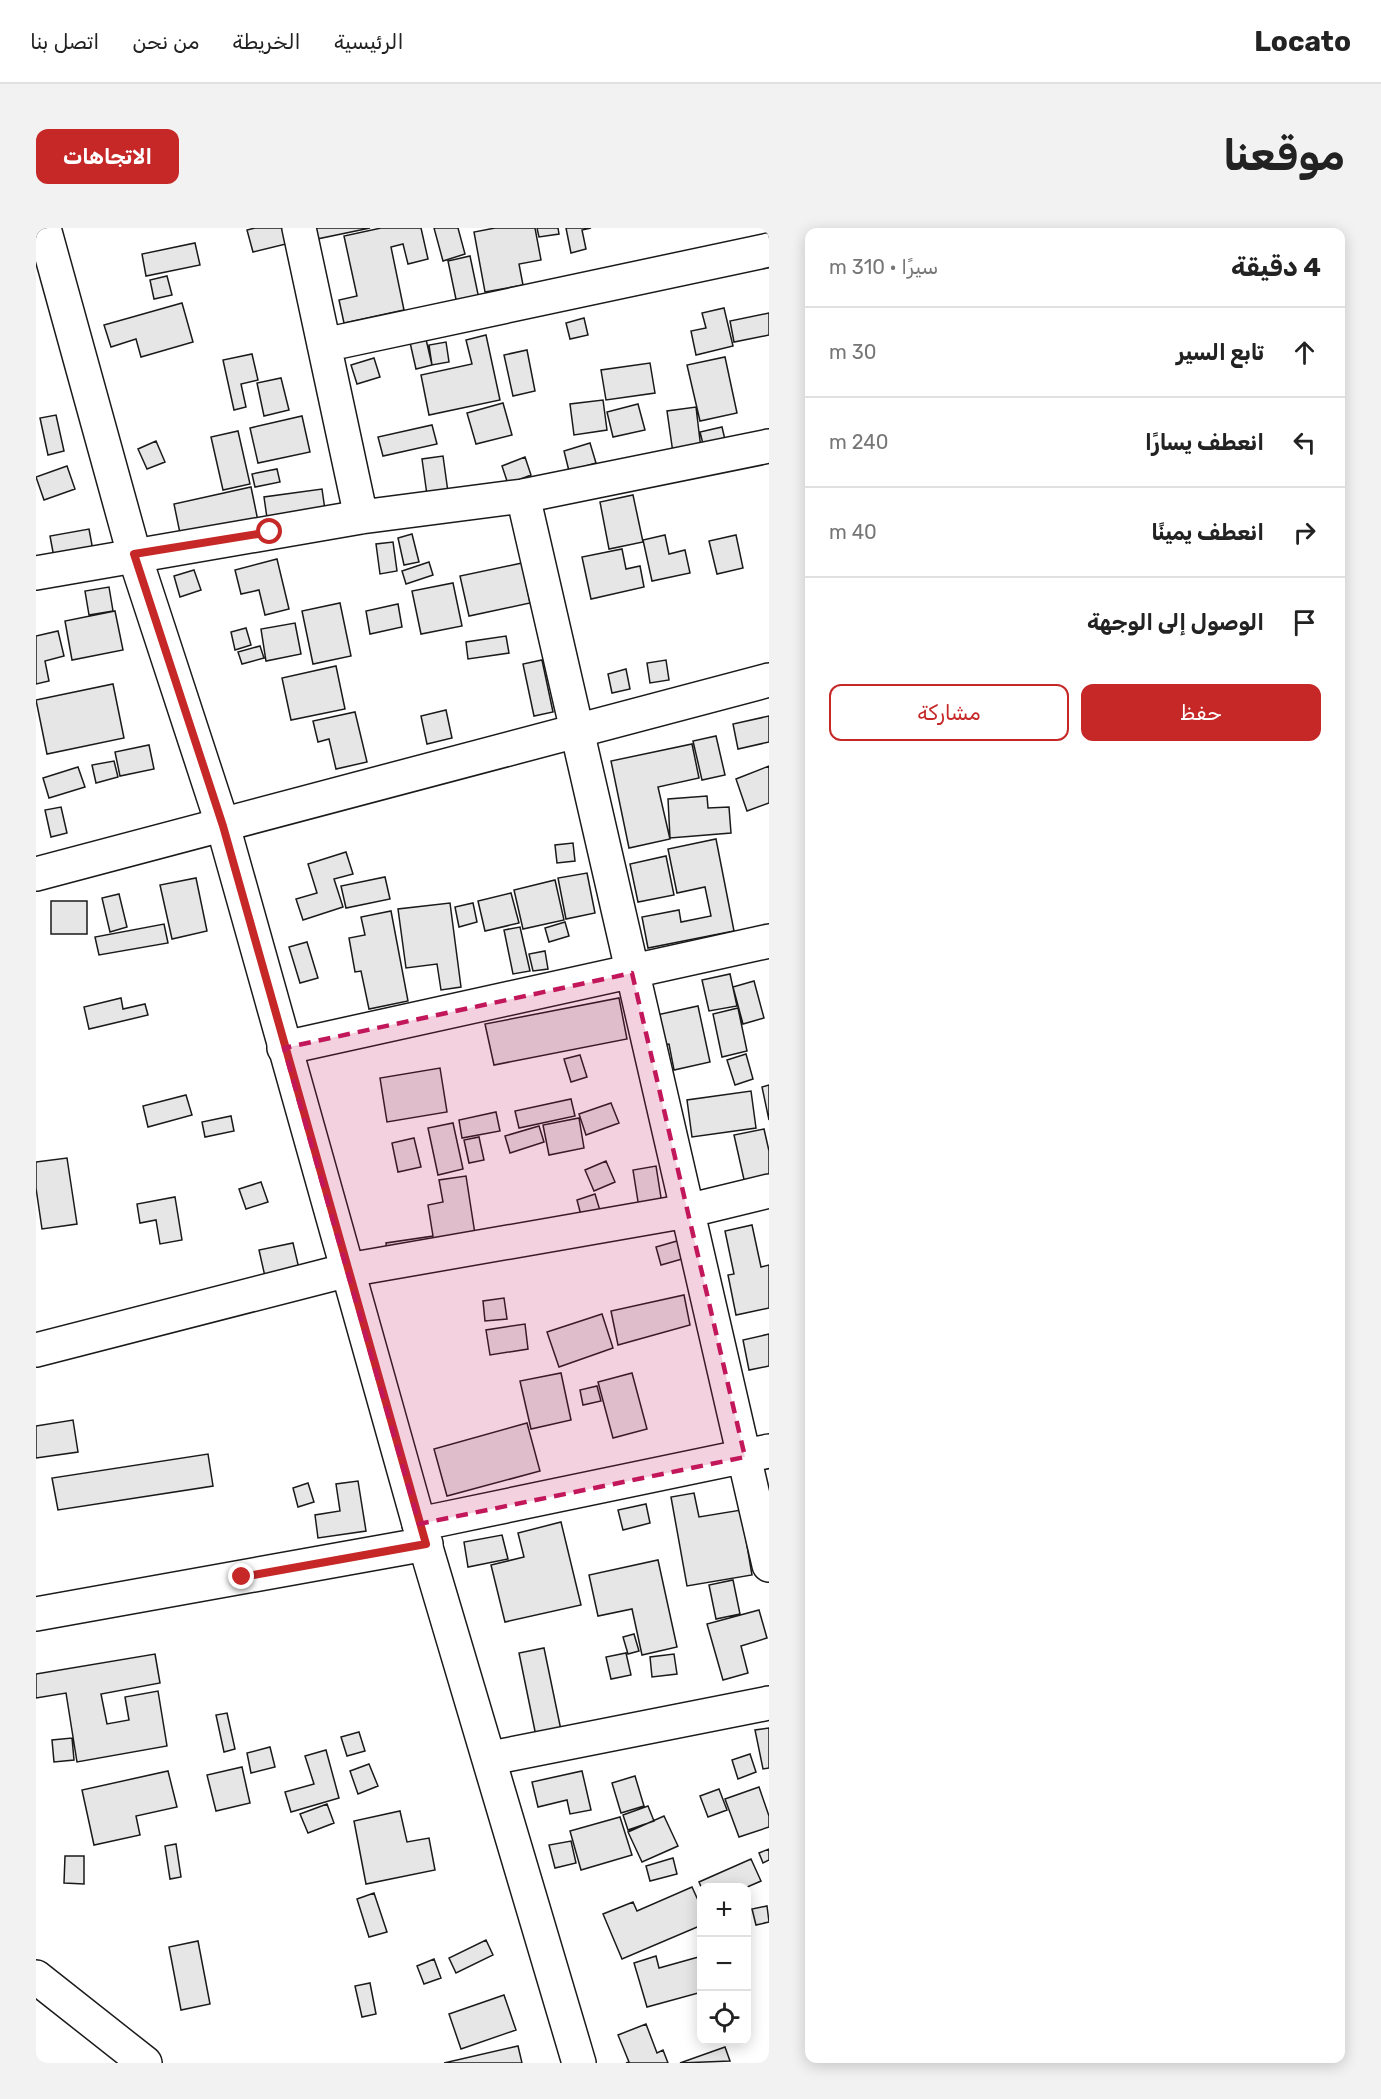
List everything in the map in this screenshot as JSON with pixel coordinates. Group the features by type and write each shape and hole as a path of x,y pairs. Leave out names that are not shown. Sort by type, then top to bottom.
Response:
{"street":[{"path":"44,228 134,554 223,826 422,1534 491,1758 579,2063"},
{"path":"298,228 361,517"},
{"path":"324,345 769,250"},
{"path":"36,573 134,554 361,517 523,496 769,446"},
{"path":"523,496 687,1211 757,1454 769,1565"},
{"path":"36,874 769,680"},
{"path":"284,1048 633,973 769,941"},
{"path":"36,1350 348,1270 687,1211 769,1191"},
{"path":"36,1614 422,1534 757,1454"},
{"path":"491,1758 769,1702"},
{"path":"36,1977 145,2063"}],"highlighted area":[{"path":"632,973 745,1457 419,1524 284,1048"}],"building":[{"path":"282,228 286,244 253,252 247,230"},
{"path":"314,228 370,228 317,239"},
{"path":"381,228 421,228 428,259 408,264 403,244 391,247 404,310 344,323 339,300 357,296 344,236"},
{"path":"434,228 458,228 465,254 443,261"},
{"path":"495,228 535,228 541,260 519,264 523,285 485,292 474,232"},
{"path":"537,228 558,228 559,234 539,237"},
{"path":"566,228 591,228 582,230 586,249 571,253"},
{"path":"195,243 200,265 146,276 142,254"},
{"path":"470,256 479,299 457,304 448,261"},
{"path":"167,276 172,295 154,299 150,280"},
{"path":"182,303 193,342 141,357 136,339 111,347 104,325"},
{"path":"724,308 733,346 696,355 691,331 706,328 702,313"},
{"path":"769,313 769,335 734,342 730,321"},
{"path":"584,318 588,335 570,339 566,323"},
{"path":"425,335 432,365 416,369 409,338"},
{"path":"486,335 500,400 429,415 421,375 472,364 466,340"},
{"path":"446,342 449,362 432,365 429,345"},
{"path":"527,350 535,391 513,396 504,355"},
{"path":"252,354 258,380 241,384 246,407 234,410 223,360"},
{"path":"725,357 737,413 700,421 687,365"},
{"path":"374,358 380,377 357,384 351,365"},
{"path":"650,363 655,393 606,400 601,370"},
{"path":"281,378 289,410 264,416 257,383"},
{"path":"603,400 607,430 574,435 570,404"},
{"path":"503,403 512,435 476,444 467,413"},
{"path":"638,404 645,430 613,437 607,412"},
{"path":"696,407 701,449 673,453 667,411"},
{"path":"56,415 64,451 48,455 40,418"},
{"path":"302,416 310,452 258,463 250,428"},
{"path":"432,425 437,444 383,456 378,437"},
{"path":"722,427 727,448 705,452 700,432"},
{"path":"238,431 250,484 223,490 211,437"},
{"path":"156,441 165,462 147,469 138,449"},
{"path":"590,443 596,463 569,471 564,451"},
{"path":"443,456 448,492 427,495 422,459"},
{"path":"525,457 531,475 508,484 502,466"},
{"path":"67,466 75,489 44,500 36,477"},
{"path":"277,469 280,482 255,487 252,474"},
{"path":"251,487 258,521 182,543 174,504"},
{"path":"322,489 326,517 268,525 264,497"},
{"path":"633,495 643,542 609,549 600,502"},
{"path":"89,529 94,556 55,563 50,536"},
{"path":"412,534 419,562 404,565 398,538"},
{"path":"665,535 669,554 685,550 690,573 652,581 643,540"},
{"path":"736,535 743,568 717,574 709,541"},
{"path":"393,542 397,571 380,574 376,544"},
{"path":"622,549 626,569 640,566 644,587 591,599 582,557"},
{"path":"277,559 289,609 265,615 259,590 241,594 235,570"},
{"path":"429,562 433,575 406,584 402,571"},
{"path":"522,563 530,603 469,616 460,576"},
{"path":"194,570 201,590 180,597 174,576"},
{"path":"453,583 462,626 421,634 412,591"},
{"path":"109,587 113,611 89,615 85,591"},
{"path":"340,603 351,656 313,664 302,611"},
{"path":"398,604 402,627 370,634 366,611"},
{"path":"115,611 123,650 72,660 65,621"},
{"path":"295,623 301,654 266,661 261,629"},
{"path":"246,628 251,645 235,650 231,632"},
{"path":"58,631 64,656 45,661 49,681 36,684 36,636"},
{"path":"506,636 509,653 468,659 466,642"},
{"path":"260,646 264,658 242,664 238,652"},
{"path":"542,660 553,712 534,716 523,664"},
{"path":"666,660 669,680 650,683 647,663"},
{"path":"336,666 345,709 291,720 282,678"},
{"path":"626,669 630,689 612,693 608,674"},
{"path":"113,684 124,738 47,754 36,700"},
{"path":"446,710 452,738 427,744 421,716"},
{"path":"355,712 367,762 336,769 329,739 318,742 313,721"},
{"path":"769,716 769,742 738,749 733,724"},
{"path":"716,736 725,775 702,780 693,741"},
{"path":"692,744 699,778 658,787 670,839 629,848 611,761"},
{"path":"149,745 154,769 120,776 115,752"},
{"path":"114,761 118,777 96,783 92,765"},
{"path":"769,766 769,803 747,811 736,779"},
{"path":"78,767 85,787 49,798 43,778"},
{"path":"707,796 708,808 729,807 731,833 670,838 668,799"},
{"path":"61,807 67,833 51,837 45,810"},
{"path":"716,839 734,931 648,948 642,917 679,910 681,922 711,916 705,887 677,893 668,849"},
{"path":"573,843 575,861 557,863 555,845"},
{"path":"346,852 353,874 334,879 343,907 303,920 296,899 317,893 308,864"},
{"path":"666,856 674,895 638,902 630,864"},
{"path":"587,873 595,913 566,919 558,878"},
{"path":"385,877 390,899 346,908 341,886"},
{"path":"196,878 207,931 172,939 160,885"},
{"path":"555,880 564,920 523,929 514,890"},
{"path":"511,893 519,923 485,931 478,901"},
{"path":"119,894 127,927 110,932 102,898"},
{"path":"51,901 87,901 87,934 51,934"},
{"path":"450,903 461,987 441,990 437,964 406,968 398,909"},
{"path":"473,903 477,922 459,927 455,907"},
{"path":"391,911 408,1001 369,1009 361,971 355,972 349,938 365,935 361,917"},
{"path":"565,922 569,936 549,942 545,928"},
{"path":"164,924 168,943 99,955 95,937"},
{"path":"520,927 530,971 513,974 504,930"},
{"path":"307,942 318,978 300,983 289,947"},
{"path":"545,951 548,969 533,971 529,954"},
{"path":"730,974 737,1006 709,1011 702,980"},
{"path":"754,981 764,1018 743,1024 733,987"},
{"path":"121,998 123,1009 145,1004 148,1015 89,1029 84,1007"},
{"path":"619,998 627,1039 494,1065 485,1024"},
{"path":"698,1006 710,1062 674,1070 669,1044 658,1046 652,1016"},
{"path":"738,1008 747,1051 722,1057 713,1014"},
{"path":"746,1054 753,1079 735,1085 727,1060"},
{"path":"580,1055 587,1077 571,1082 564,1059"},
{"path":"440,1068 447,1112 387,1122 380,1078"},
{"path":"769,1085 769,1120 762,1087"},
{"path":"751,1091 756,1128 692,1137 687,1100"},
{"path":"186,1095 192,1115 148,1127 143,1106"},
{"path":"571,1099 575,1116 519,1128 515,1111"},
{"path":"611,1103 619,1123 586,1135 579,1114"},
{"path":"496,1112 500,1131 462,1138 459,1120"},
{"path":"231,1116 234,1131 205,1137 202,1122"},
{"path":"579,1118 584,1148 549,1155 543,1125"},
{"path":"453,1123 463,1169 438,1175 428,1128"},
{"path":"539,1126 544,1142 510,1153 505,1136"},
{"path":"764,1129 769,1151 769,1179 745,1184 734,1135"},
{"path":"479,1137 484,1160 469,1163 464,1140"},
{"path":"414,1138 421,1167 398,1172 392,1143"},
{"path":"67,1158 77,1224 42,1229 36,1188 36,1162"},
{"path":"606,1161 615,1182 594,1191 585,1170"},
{"path":"656,1166 662,1204 639,1208 633,1170"},
{"path":"466,1176 477,1247 388,1261 386,1243 433,1236 428,1205 443,1202 439,1180"},
{"path":"261,1182 268,1202 246,1209 239,1189"},
{"path":"595,1194 601,1214 582,1219 577,1200"},
{"path":"175,1197 182,1240 160,1244 156,1220 140,1223 137,1204"},
{"path":"752,1225 761,1267 769,1265 769,1308 736,1315 728,1275 734,1274 725,1231"},
{"path":"684,1239 689,1257 661,1265 656,1247"},
{"path":"293,1243 300,1273 266,1281 259,1250"},
{"path":"684,1295 690,1325 618,1345 611,1311"},
{"path":"504,1298 507,1319 485,1321 483,1301"},
{"path":"602,1314 613,1348 559,1367 547,1332"},
{"path":"525,1324 528,1349 490,1355 486,1330"},
{"path":"769,1334 769,1366 749,1370 743,1340"},
{"path":"561,1373 571,1420 531,1429 520,1381"},
{"path":"632,1373 647,1429 613,1438 598,1382"},
{"path":"597,1386 601,1401 583,1405 580,1390"},
{"path":"73,1420 78,1452 36,1458 36,1426"},
{"path":"527,1423 540,1471 447,1496 434,1449"},
{"path":"208,1454 213,1486 58,1510 52,1478"},
{"path":"358,1481 366,1531 318,1538 315,1515 340,1511 336,1484"},
{"path":"308,1483 314,1502 298,1507 293,1488"},
{"path":"694,1493 699,1517 741,1510 752,1575 687,1586 671,1497"},
{"path":"646,1504 650,1523 623,1530 618,1510"},
{"path":"561,1522 581,1605 505,1622 491,1565 524,1557 518,1533"},
{"path":"502,1535 508,1559 468,1567 464,1542"},
{"path":"658,1560 677,1647 642,1655 632,1609 598,1616 589,1575"},
{"path":"733,1580 740,1614 716,1619 709,1585"},
{"path":"759,1610 767,1638 741,1646 748,1673 723,1680 707,1624"},
{"path":"634,1634 639,1651 628,1654 623,1637"},
{"path":"544,1648 562,1735 537,1741 519,1653"},
{"path":"626,1653 631,1675 611,1679 606,1657"},
{"path":"155,1654 160,1683 101,1694 107,1724 129,1720 125,1697 158,1691 167,1746 77,1762 66,1693 36,1698 36,1674"},
{"path":"674,1654 677,1674 652,1677 650,1657"},
{"path":"227,1713 235,1749 224,1752 216,1715"},
{"path":"769,1728 769,1768 763,1769 755,1730"},
{"path":"359,1732 365,1751 347,1756 341,1737"},
{"path":"72,1738 74,1760 54,1762 52,1740"},
{"path":"270,1747 275,1767 251,1773 247,1753"},
{"path":"326,1750 339,1798 291,1812 285,1792 314,1784 305,1756"},
{"path":"750,1754 756,1772 738,1779 732,1760"},
{"path":"369,1764 378,1786 358,1794 350,1771"},
{"path":"242,1767 250,1803 216,1811 207,1775"},
{"path":"168,1771 177,1807 136,1816 140,1835 94,1845 82,1790"},
{"path":"582,1771 591,1810 570,1814 567,1800 538,1807 532,1782"},
{"path":"635,1776 644,1806 621,1813 612,1783"},
{"path":"759,1787 769,1816 769,1827 739,1837 725,1799"},
{"path":"719,1789 727,1810 708,1817 700,1796"},
{"path":"327,1804 334,1823 308,1833 300,1814"},
{"path":"648,1806 654,1821 628,1830 623,1815"},
{"path":"400,1811 407,1842 429,1838 435,1870 366,1884 354,1821"},
{"path":"664,1816 678,1846 642,1862 628,1832"},
{"path":"620,1817 632,1855 581,1870 570,1831"},
{"path":"571,1841 576,1863 555,1868 549,1845"},
{"path":"176,1844 181,1877 170,1879 165,1846"},
{"path":"769,1849 769,1860 763,1863 759,1853"},
{"path":"65,1856 84,1856 84,1884 64,1883"},
{"path":"673,1858 677,1874 650,1881 646,1866"},
{"path":"751,1859 761,1881 751,1885 751,1883 699,1882"},
{"path":"692,1887 697,1898 697,1927 622,1959 603,1914 633,1902 637,1911"},
{"path":"374,1893 387,1932 369,1937 357,1899"},
{"path":"767,1906 769,1922 756,1925 752,1909"},
{"path":"486,1940 493,1955 456,1973 449,1958"},
{"path":"198,1941 210,2004 181,2010 169,1947"},
{"path":"656,1956 659,1968 697,1957 697,1993 647,2007 634,1963"},
{"path":"434,1959 441,1978 424,1984 417,1966"},
{"path":"370,1983 376,2014 362,2017 355,1986"},
{"path":"504,1995 516,2030 461,2049 449,2014"},
{"path":"646,2024 657,2053 663,2050 668,2063 626,2063 629,2062 618,2035"},
{"path":"518,2046 522,2063 444,2063"},
{"path":"725,2047 730,2061 680,2063"}],"route":[{"path":"242,1577 426,1544 223,826 134,554 270,532"}]}
